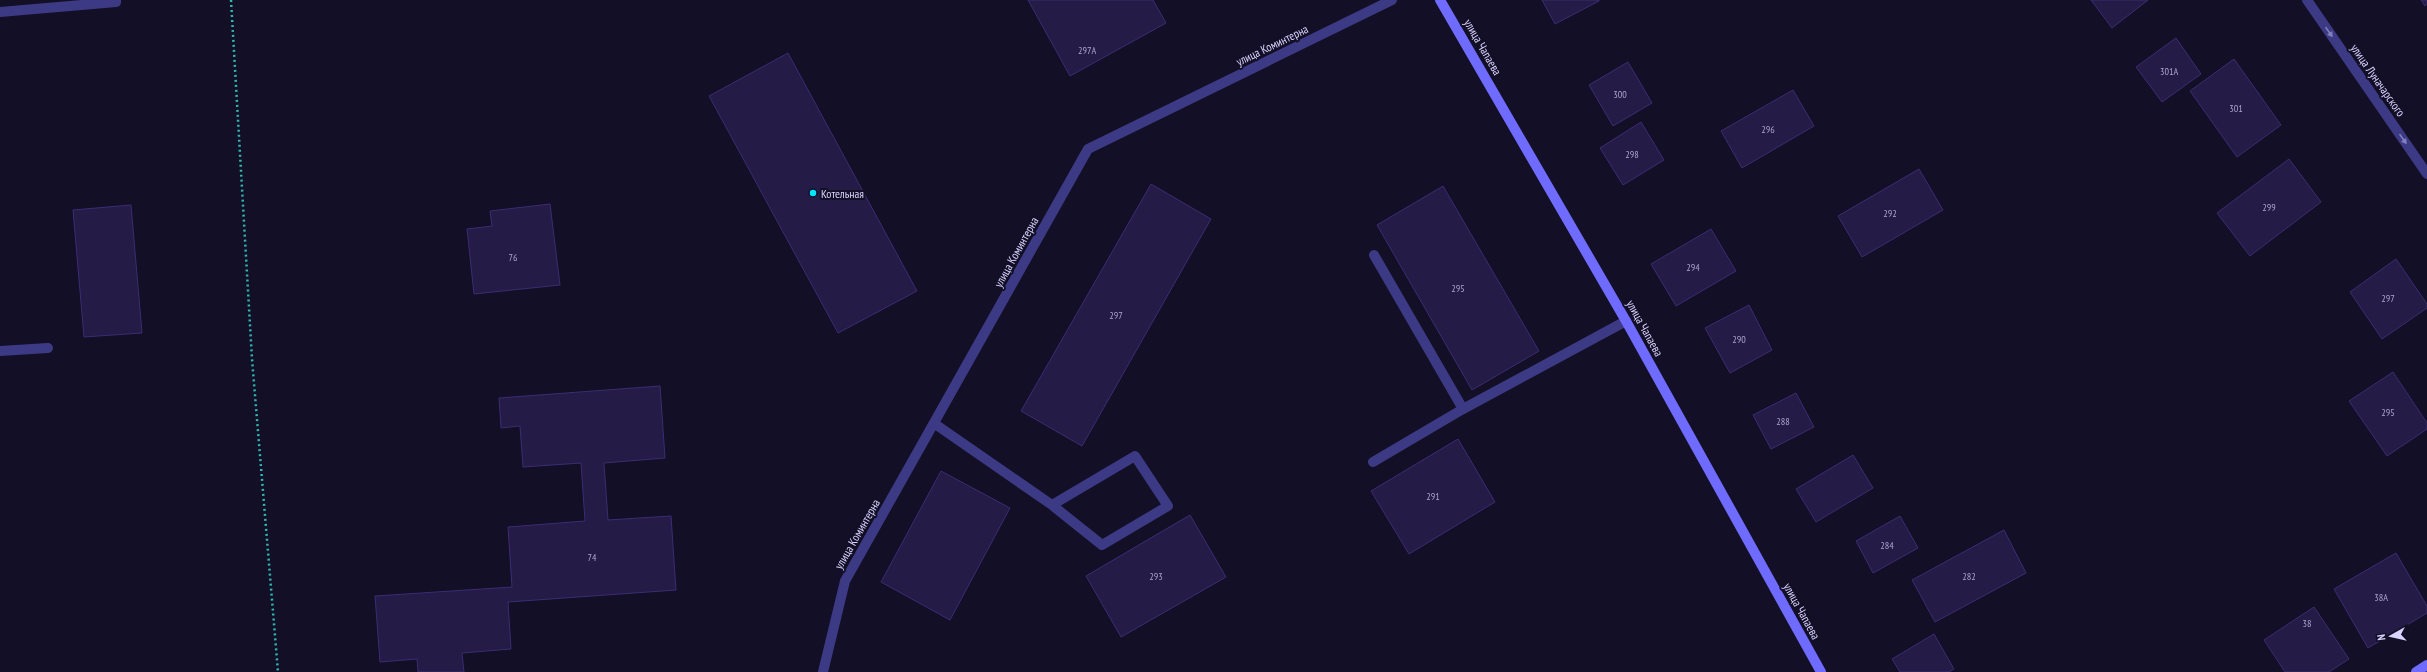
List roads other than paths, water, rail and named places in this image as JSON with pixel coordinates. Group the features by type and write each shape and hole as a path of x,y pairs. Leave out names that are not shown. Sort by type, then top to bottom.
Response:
{"main road":[{"name":"улица Чапаева","path":"1440,0 1626,321 1821,672"},
{"path":"2416,672 2427,665"}],"street":[{"name":"улица Коминтерна","path":"823,672 845,581 935,424 1088,149 1392,0"},
{"name":"улица Луначарского","path":"2307,0 2427,174"},
{"path":"0,12 116,1"},
{"path":"1374,255 1463,409"},
{"path":"1373,462 1463,409 1626,321"},
{"path":"0,351 48,348"},
{"path":"935,424 1052,505 1102,545 1168,506 1135,456 1052,505"}],"place":[{"name":"Котельная","path":"813,193"}]}
